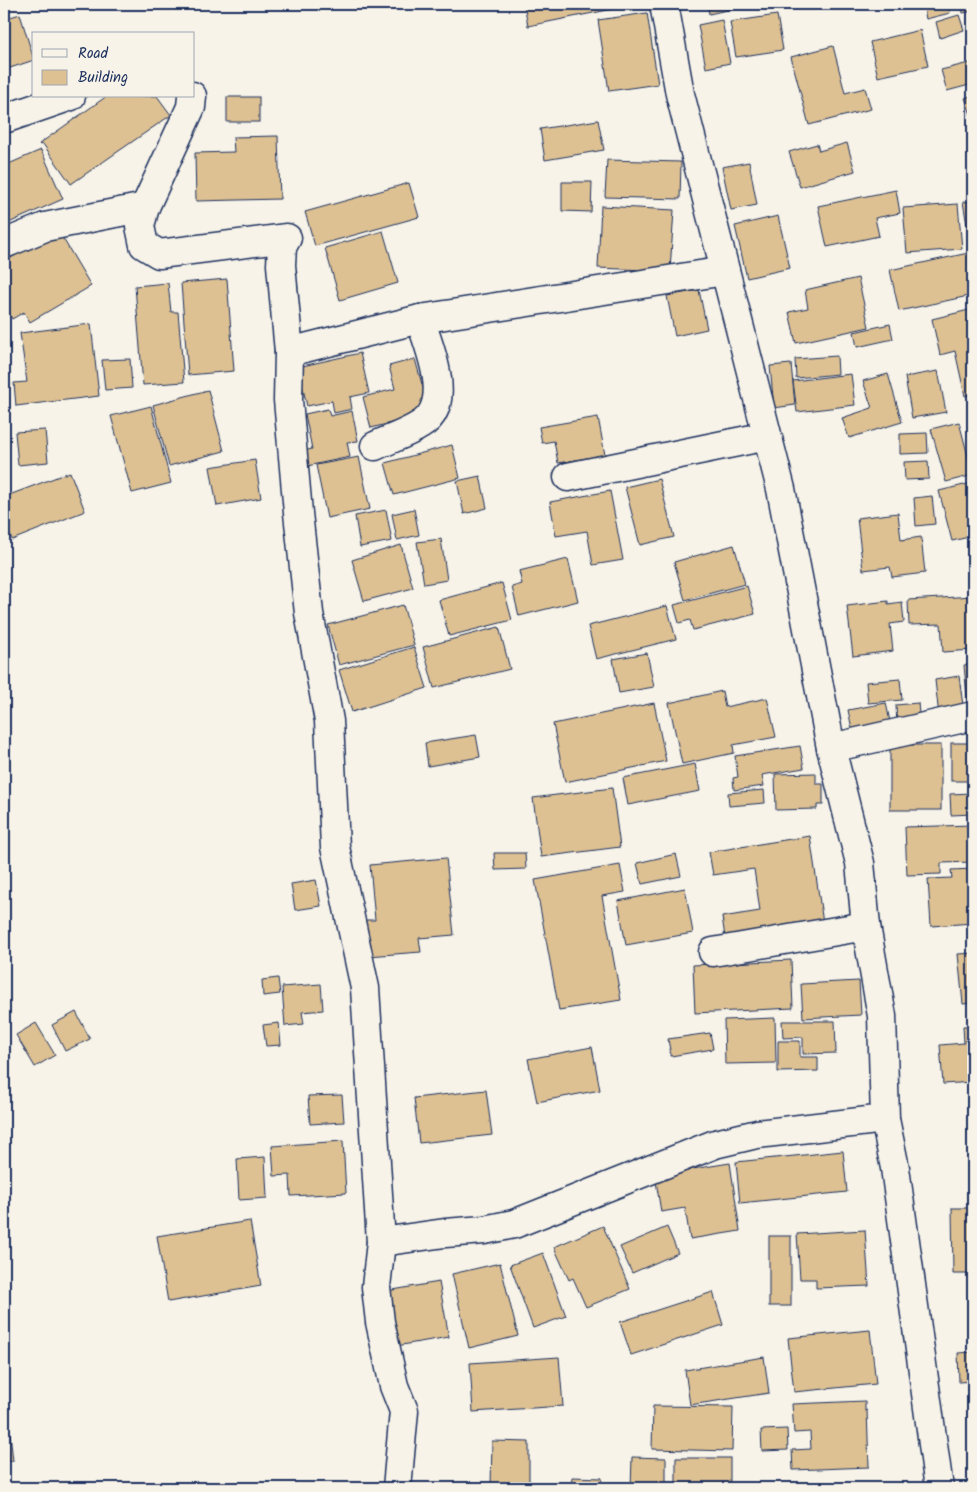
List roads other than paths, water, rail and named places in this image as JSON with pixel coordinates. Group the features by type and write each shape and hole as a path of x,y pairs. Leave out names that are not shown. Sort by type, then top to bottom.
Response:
{"street":[{"path":"664,4 680,94 781,489 831,748 860,863 866,926 882,1016 885,1119 895,1168 939,1488"},
{"path":"4,119 65,98"},
{"path":"192,98 191,107 145,207 140,226 144,245 159,254 287,238 282,247 281,264 289,352 288,400 298,513 309,613 329,721 335,848 365,988 381,1242 376,1287 380,1322 394,1386 404,1411 397,1488"},
{"path":"4,244 45,227 145,207"},
{"path":"289,352 420,319 725,271"},
{"path":"375,446 422,425 432,414 435,407 437,400 437,374 420,319"},
{"path":"568,477 767,436"},
{"path":"831,748 973,716"},
{"path":"713,952 866,926"},
{"path":"381,1242 445,1233 484,1230 514,1224 715,1144 757,1134 885,1119"}]}
